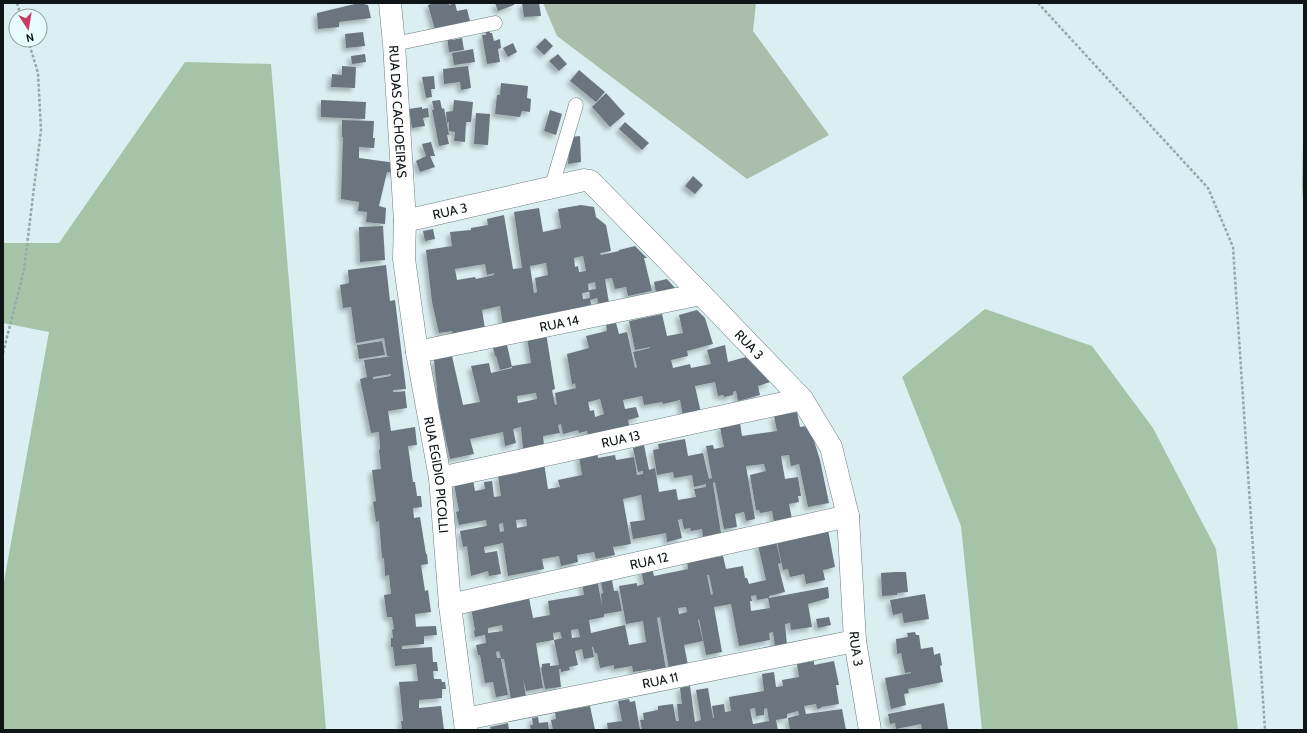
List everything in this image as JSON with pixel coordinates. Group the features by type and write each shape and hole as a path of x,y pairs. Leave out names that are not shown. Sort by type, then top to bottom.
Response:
{"street":[{"name":"RUA DAS CACHOEIRAS","path":"390,3 405,221"},
{"name":"RUA 3","path":"405,221 551,189 584,180 590,181 802,399 831,447 848,516 855,641 870,730"},
{"name":"RUA EGIDIO PICOLLI","path":"405,221 404,259 417,352 440,478 450,605 465,725"},
{"name":"RUA 14","path":"417,352 701,294"},
{"name":"RUA 13","path":"440,478 802,399"},
{"name":"RUA 12","path":"450,605 848,516"},
{"name":"RUA 11","path":"465,725 855,641"}],"lane":[{"path":"394,44 495,23"},
{"path":"551,189 576,105"}],"path":[{"path":"1038,3 1208,188 1233,247 1265,730"},
{"path":"3,353 24,270 42,130 38,74 30,48"}],"green space":[{"path":"543,3 756,3 753,31 829,135 747,179 557,36"},
{"path":"185,62 271,64 326,730 3,730 3,587 49,332 3,323 3,243 59,243"},
{"path":"1304,97 1304,212 1302,187"},
{"path":"985,309 1092,346 1153,428 1216,549 1238,730 982,730 961,526 902,377"}],"building":[{"path":"359,3 368,5 371,18 339,22 339,27 318,29 317,13"},
{"path":"434,3 449,3 449,5 455,3 457,11 467,9 470,21 435,30 428,5"},
{"path":"495,3 514,3 514,5 498,11"},
{"path":"522,3 539,3 541,16 524,17"},
{"path":"485,29 489,29 490,33 492,33 494,41 500,39 501,48 498,49 500,62 487,64 482,35 486,35"},
{"path":"363,32 365,46 346,48 345,34"},
{"path":"452,36 452,40 462,38 464,50 449,52 447,37"},
{"path":"545,38 553,46 544,55 536,47"},
{"path":"513,43 517,52 508,57 503,48"},
{"path":"473,49 475,62 454,65 452,53"},
{"path":"365,54 366,62 352,64 351,56"},
{"path":"558,54 567,64 559,71 549,61"},
{"path":"342,66 356,67 355,88 331,87 332,74 342,75"},
{"path":"468,66 471,88 461,90 460,82 444,84 443,69"},
{"path":"579,70 605,92 596,102 570,81"},
{"path":"434,76 435,89 431,89 432,97 426,98 422,77"},
{"path":"501,83 528,86 527,98 531,99 530,112 522,111 520,117 495,114 497,95 500,95"},
{"path":"606,93 625,114 610,127 592,107"},
{"path":"321,100 366,102 365,119 321,117"},
{"path":"440,100 442,109 444,108 449,135 447,135 449,144 439,146 432,110 434,110 432,101"},
{"path":"454,100 473,102 471,122 466,122 465,142 454,141 455,132 449,131 449,122 447,123 446,112 453,111"},
{"path":"422,107 422,109 428,108 429,117 423,118 425,126 412,128 409,109"},
{"path":"550,110 562,114 556,135 544,131"},
{"path":"476,113 490,114 488,145 474,144"},
{"path":"342,120 374,121 374,148 359,147 359,158 396,163 394,173 387,172 379,206 386,208 385,224 366,222 367,212 358,211 359,202 341,199 343,137"},
{"path":"625,122 649,143 642,150 619,129"},
{"path":"580,136 581,162 568,164 570,137"},
{"path":"431,142 435,156 430,156 435,167 420,172 416,161 426,156 422,144"},
{"path":"693,176 703,185 695,194 685,186"},
{"path":"581,205 594,207 596,217 606,225 611,251 600,253 601,255 635,246 647,258 644,258 652,291 628,296 626,287 615,289 612,278 605,279 609,303 599,305 597,298 590,300 592,307 503,325 500,306 482,310 485,329 453,336 452,331 439,333 432,302 426,250 452,246 450,232 471,230 471,228 488,225 487,219 504,215 513,269 522,268 514,212 539,208 543,232 561,228 558,209","holes":["583,256 586,271 579,272 578,266 575,267 574,258","546,263 548,275 535,278 537,292 534,293 530,266","485,264 487,275 494,273 494,275 476,279 475,277 457,280 455,269","595,282 596,289 589,290 590,298 583,299 582,293 589,292 588,284"]},
{"path":"383,226 385,260 360,262 359,227"},
{"path":"433,229 435,239 425,241 423,231"},
{"path":"386,265 390,301 395,300 406,389 393,390 393,392 405,391 407,408 388,411 391,431 415,427 417,445 408,446 413,482 415,482 417,496 421,496 422,507 413,508 414,518 420,517 427,554 428,564 421,565 425,591 428,590 431,612 415,614 416,627 436,626 437,635 424,636 424,644 402,646 402,649 432,647 433,662 437,662 438,671 433,671 434,679 441,679 442,682 445,682 446,689 442,689 442,698 419,700 419,708 441,706 444,730 402,730 401,721 403,721 399,682 418,681 416,664 395,666 393,647 391,647 391,638 393,638 392,630 394,629 392,617 387,617 384,595 391,594 389,575 385,576 379,521 376,522 373,502 376,501 372,470 381,469 379,432 371,433 360,379 367,377 364,360 392,356 387,356 384,338 356,343 351,307 343,308 340,285 349,283 348,270","holes":["391,374 391,376 373,379 373,377"]},
{"path":"667,279 675,288 656,292 654,282"},
{"path":"697,310 705,318 713,344 687,351 688,356 671,360 673,368 690,364 691,368 711,364 707,350 725,345 728,362 746,357 770,382 758,386 760,395 738,401 736,391 733,392 733,395 724,397 723,395 718,396 715,382 695,386 701,413 683,416 680,400 663,404 662,402 644,405 642,396 623,400 625,409 636,407 639,417 628,420 630,428 588,436 587,431 579,433 578,430 563,434 561,424 558,425 560,433 543,436 544,445 523,449 521,427 513,429 516,443 505,446 503,432 470,439 474,454 450,459 439,409 434,360 452,356 463,405 480,402 471,366 489,363 491,373 512,368 512,366 531,363 527,337 546,333 555,389 552,390 555,405 557,404 555,393 576,388 575,383 572,385 567,354 589,348 586,336 607,331 606,325 616,323 619,334 627,332 635,368 637,367 633,352 650,347 635,350 629,321 662,314 667,336 683,333 679,315","holes":["536,393 537,399 518,403 517,396","600,399 604,414 595,417 594,410 590,411 588,402"]},
{"path":"382,341 385,355 359,359 357,345"},
{"path":"507,345 512,367 500,370 493,348"},
{"path":"797,412 800,427 807,426 811,431 820,460 829,503 808,507 799,464 791,466 789,455 781,456 785,479 798,477 801,496 798,496 799,502 789,504 792,519 774,522 772,511 760,513 759,510 756,510 750,475 766,471 764,464 746,466 755,519 746,521 744,512 735,514 737,527 724,529 715,482 713,483 721,533 703,537 702,529 691,531 690,528 684,529 682,519 678,520 682,538 667,542 666,533 633,539 630,522 645,520 641,495 623,499 631,544 613,547 615,555 596,559 594,552 577,555 578,562 561,566 559,556 542,559 544,569 508,576 503,543 484,547 485,553 497,551 501,574 489,576 488,571 471,576 467,546 463,547 460,531 487,526 486,520 459,525 456,512 459,511 454,484 473,480 475,491 485,489 484,482 492,481 494,497 501,496 498,476 519,473 518,468 544,463 548,489 560,487 558,480 582,475 579,456 597,452 598,458 615,455 616,460 634,457 637,475 643,474 643,471 638,472 633,448 644,445 649,470 655,468 659,492 676,489 678,500 696,497 694,489 706,487 706,484 694,487 692,475 674,478 673,472 657,475 653,450 659,449 658,444 685,439 688,456 703,453 709,479 712,478 706,446 713,445 714,449 724,447 720,427 740,423 742,436 777,431 774,416","holes":["526,519 527,526 517,528 516,520","503,523 504,531 500,532 499,524"]},
{"path":"828,530 835,567 823,570 825,580 806,584 804,574 790,577 788,569 783,570 777,542"},
{"path":"776,541 781,563 778,564 785,592 769,596 769,598 828,587 829,598 808,604 812,627 791,630 790,623 785,624 787,645 775,647 773,632 769,633 770,640 739,646 731,604 714,607 722,652 706,655 699,619 703,641 684,645 688,665 669,669 660,617 657,618 666,669 651,672 651,669 633,672 632,666 614,669 614,665 600,668 597,653 595,653 592,647 594,657 584,659 582,649 575,651 578,665 569,667 570,670 561,672 561,669 559,669 561,687 545,689 541,668 542,664 550,663 550,666 559,665 554,640 536,643 543,688 526,691 523,678 526,697 511,699 504,659 501,659 508,695 496,697 493,682 485,683 480,655 478,655 476,645 486,643 485,635 475,637 471,608 528,593 533,618 550,615 548,601 584,595 582,582 597,579 602,605 601,594 603,593 600,577 611,575 614,591 618,591 622,611 604,614 604,617 589,620 591,633 625,625 629,645 646,642 643,621 626,624 619,586 637,583 637,586 644,584 641,570 652,568 654,576 688,569 687,561 723,556 726,569 743,566 745,578 747,578 749,584 766,580 758,545","holes":["707,575 709,575 713,594 711,595","756,595 757,600 768,598 770,608 751,611 750,601 752,601 751,596","686,607 687,612 679,614 678,608","502,625 503,631 488,633 488,628","578,629 580,637 572,638 571,630","560,632 562,638 554,640 553,633","499,651 501,658 497,658 496,652"]},
{"path":"906,572 908,592 897,593 897,595 882,596 881,573"},
{"path":"925,594 929,619 904,623 902,613 893,615 890,600"},
{"path":"829,617 831,625 818,628 816,619"},
{"path":"915,632 916,635 919,635 921,649 933,647 934,655 940,653 942,665 940,666 943,682 908,689 909,693 904,694 906,705 891,709 885,678 911,673 905,673 901,653 897,654 896,639 908,637 907,633"},
{"path":"814,661 814,665 834,661 839,685 836,685 839,704 817,709 816,704 804,706 806,714 842,709 846,730 790,730 788,718 799,715 798,711 787,714 787,718 776,720 778,730 642,730 640,720 644,720 643,713 658,710 658,706 673,704 676,721 679,721 677,704 682,704 680,688 690,686 695,722 701,720 696,690 708,688 714,718 712,706 724,704 725,712 731,711 729,697 764,691 762,674 774,672 776,687 783,686 782,680 799,677 797,664","holes":["755,708 756,716 764,715 764,709 767,708 769,721 753,724 750,709"]},
{"path":"629,699 630,702 635,701 640,730 608,730 607,723 622,721 618,701"},
{"path":"944,703 948,729 922,730 921,724 896,729 895,723 890,724 888,714"},
{"path":"590,706 595,730 553,730 551,720 556,719 555,712"},
{"path":"538,717 539,723 548,722 549,730 531,730 530,725 533,725 532,718"},
{"path":"508,723 509,730 491,730 490,727"}]}
